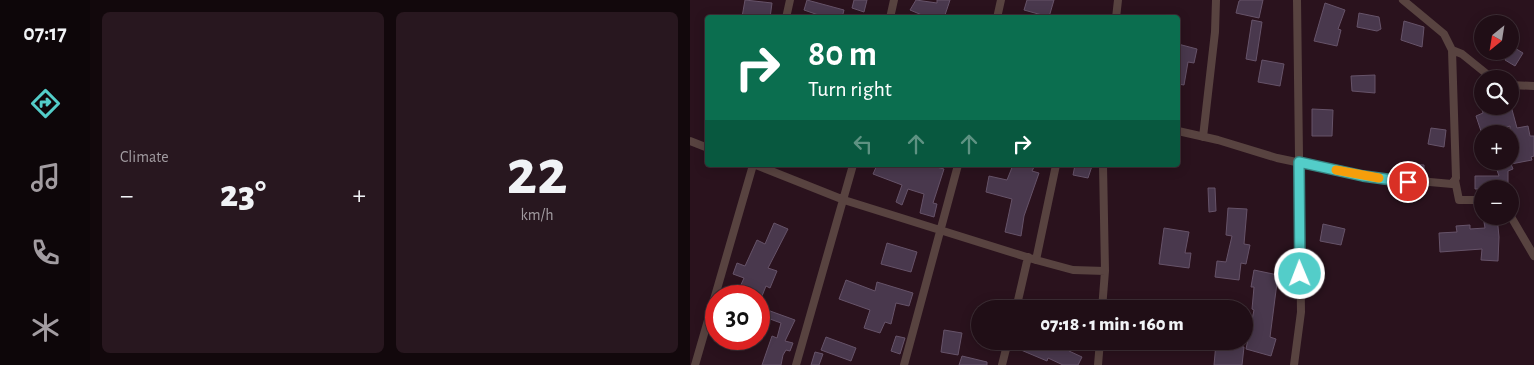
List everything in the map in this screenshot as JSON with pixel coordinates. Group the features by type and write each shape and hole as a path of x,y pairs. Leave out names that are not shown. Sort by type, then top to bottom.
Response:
{"street":[{"path":"787,15 790,0"},
{"path":"891,15 894,0"},
{"path":"998,15 1001,0"},
{"path":"1116,15 1118,0"},
{"path":"1202,137 1215,32 1216,0"},
{"path":"1294,365 1301,312 1297,0"},
{"path":"1403,0 1444,34 1452,50 1455,180 1459,200 1474,200"},
{"path":"1452,50 1462,54 1482,70"},
{"path":"1519,85 1534,86"},
{"path":"1180,132 1299,162 1363,176 1449,185 1455,180"},
{"path":"690,141 705,147"},
{"path":"695,365 753,167"},
{"path":"759,167 844,200 1032,258 1073,270 1105,270"},
{"path":"796,365 852,167"},
{"path":"904,365 957,167"},
{"path":"1019,300 1032,258 1055,167"},
{"path":"1103,167 1105,270 1103,300"},
{"path":"1515,225 1534,256"},
{"path":"1002,365 1006,350"},
{"path":"1098,365 1099,350"}],"building":[{"path":"745,0 772,3 770,15 742,15"},
{"path":"807,0 844,10 843,15 818,15 804,10"},
{"path":"854,0 867,0 864,12 852,8"},
{"path":"916,0 937,3 937,0 950,0 945,15 922,15 910,10"},
{"path":"1027,0 1054,0 1050,15 1024,10"},
{"path":"1263,0 1259,18 1236,13 1239,1"},
{"path":"1325,3 1345,10 1338,29 1341,30 1337,46 1314,41"},
{"path":"1359,13 1379,17 1381,29 1377,31 1357,27"},
{"path":"1252,20 1262,22 1256,61 1246,59"},
{"path":"1404,21 1424,27 1422,47 1401,40"},
{"path":"1180,45 1197,49 1194,63 1188,62 1184,85 1180,84"},
{"path":"1519,51 1523,53 1519,60"},
{"path":"1262,60 1284,64 1280,86 1258,82"},
{"path":"1505,60 1519,60 1515,66"},
{"path":"1375,75 1375,93 1352,91 1351,76"},
{"path":"1312,109 1333,110 1332,136 1312,136"},
{"path":"1513,115 1516,125 1479,125 1476,116"},
{"path":"1528,126 1530,136 1534,136 1534,156 1531,157 1532,160 1519,162 1519,128"},
{"path":"1431,128 1446,130 1444,147 1428,144"},
{"path":"1410,164 1424,165 1424,176 1409,175"},
{"path":"876,167 936,167 944,169 933,203 937,204 934,217 920,213 924,194 908,189 902,205 896,202 902,185 873,174"},
{"path":"1012,167 1034,167 1032,171 1039,173 1024,216 1021,236 1005,232 1012,199 986,192 989,176 1007,180"},
{"path":"1075,167 1092,167 1088,178 1073,175"},
{"path":"1497,170 1510,170 1508,171 1508,180 1475,180 1475,176 1499,176"},
{"path":"1208,188 1215,188 1216,211 1209,212"},
{"path":"1228,208 1247,209 1244,244 1250,245 1246,264 1241,263 1239,280 1215,277 1217,261 1226,262 1232,236 1226,235"},
{"path":"774,223 788,229 768,268 777,271 770,288 770,285 741,285 744,278 733,274 737,263 745,266 757,240 765,244"},
{"path":"1323,224 1345,229 1341,245 1320,241"},
{"path":"1470,225 1470,229 1485,228 1484,225 1498,225 1498,261 1481,260 1482,249 1440,252 1439,233 1457,232 1456,226"},
{"path":"1164,228 1189,232 1185,253 1191,253 1189,268 1159,264"},
{"path":"887,243 917,252 911,272 881,264"},
{"path":"1254,270 1278,275 1270,337 1276,339 1271,356 1250,350 1253,350 1254,310 1254,287 1251,287"},
{"path":"846,280 875,291 877,282 913,293 909,306 896,303 891,324 885,322 880,333 864,328 870,310 839,299"},
{"path":"770,311 795,320 785,341 793,343 790,351 786,350 781,365 762,365 767,350 770,350 772,336 777,338 781,323 770,319"},
{"path":"944,330 962,333 958,355 941,352"},
{"path":"896,336 905,338 900,354 891,351"},
{"path":"826,337 856,348 851,361 821,350"},
{"path":"1021,350 1070,350 1082,357 1078,365 1063,365 1048,358 1047,361"},
{"path":"1215,350 1244,350 1242,365 1214,365"},
{"path":"815,352 823,354 819,365 811,365"},
{"path":"962,356 987,362 987,365 959,365"}],"slow traffic":[{"path":"1336,170 1379,178"}],"route":[{"path":"1300,274 1299,162 1363,176 1408,182"}]}
